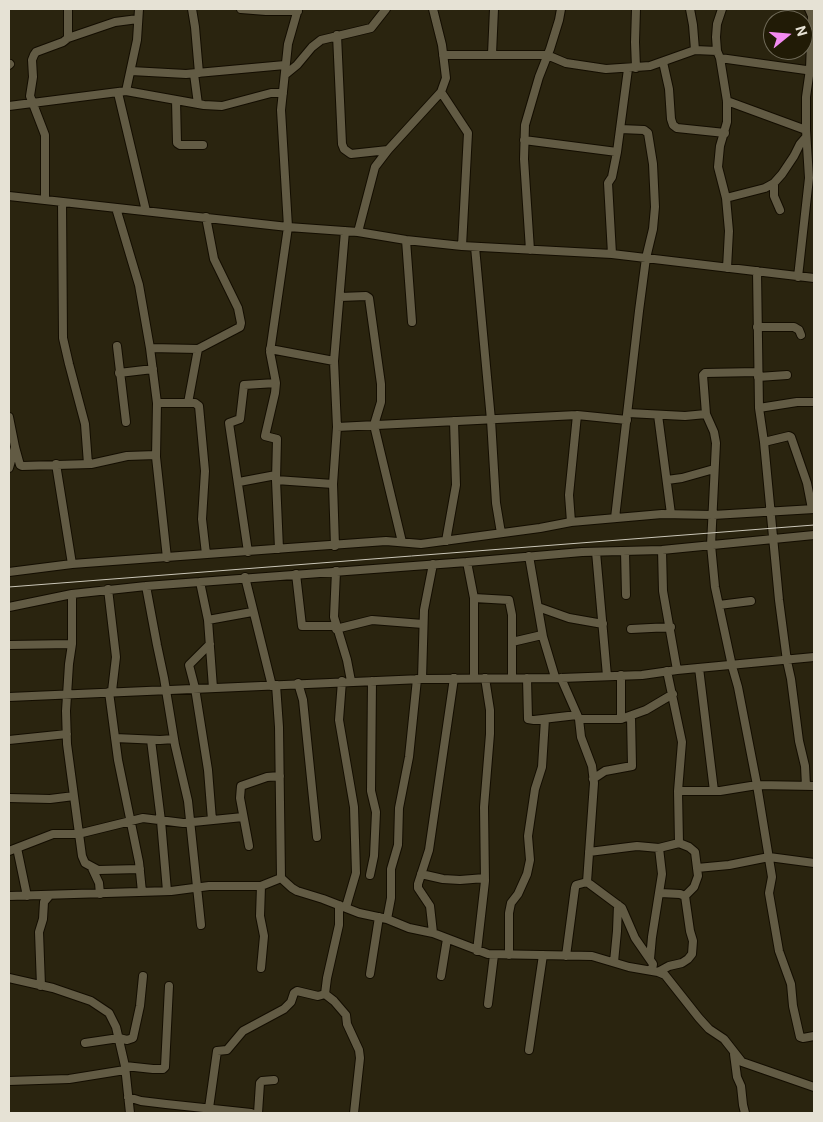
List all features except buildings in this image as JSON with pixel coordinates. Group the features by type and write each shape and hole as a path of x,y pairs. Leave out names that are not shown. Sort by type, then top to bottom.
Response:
{"street":[{"path":"68,9 68,38"},
{"path":"139,9 137,40 131,72 122,92 146,211"},
{"path":"192,9 195,27 198,104"},
{"path":"241,9 266,11 298,10 288,44 285,65 286,74 280,110 288,227 270,349 276,383 275,393 265,436 277,439 276,478 279,548"},
{"path":"286,74 321,40 371,28 386,9"},
{"path":"358,232 375,167 441,92 446,78 433,9"},
{"path":"492,54 494,9"},
{"path":"530,250 524,159 525,125 559,20 560,9"},
{"path":"612,254 608,183 612,177 632,68 636,9"},
{"path":"690,9 695,50"},
{"path":"722,9 717,24 718,54 727,101 727,122 720,146 718,167 726,198 729,231 726,268"},
{"path":"798,277 809,178 806,97 812,69 812,16 810,9"},
{"path":"45,200 45,135 30,96 33,77 32,60 34,55 36,52 63,42 68,38 115,22 138,19"},
{"path":"337,36 342,144 348,153 388,150"},
{"path":"443,55 547,55 566,63 592,68 632,68 663,62 695,50 812,69"},
{"path":"663,62 673,125 677,128 725,133"},
{"path":"131,72 151,74 196,73 285,65"},
{"path":"9,106 122,92 222,106 271,93 282,93"},
{"path":"441,92 468,134 462,246"},
{"path":"176,100 177,143 180,145 203,145"},
{"path":"727,101 806,134"},
{"path":"615,518 646,258 653,229 655,207 653,164 648,134 644,130 620,130"},
{"path":"726,198 764,188 774,183 794,156 806,134"},
{"path":"524,140 617,152"},
{"path":"366,152 375,167"},
{"path":"774,183 774,196 780,210"},
{"path":"9,196 288,227 358,232 406,240 462,246 612,254 814,278"},
{"path":"62,202 64,338 68,364 85,424 88,464"},
{"path":"116,208 139,286 150,348 157,403 156,455 167,558"},
{"path":"150,348 198,350 240,327 238,308 214,260 206,217"},
{"path":"335,546 333,484 337,426 334,361 345,232"},
{"path":"406,240 412,322"},
{"path":"475,247 491,420 496,503 501,533"},
{"path":"678,791 714,791 757,785 810,786 799,741 787,661 759,408 757,271"},
{"path":"340,297 366,296 369,298 381,384 381,402 374,424 402,542"},
{"path":"757,327 794,327 802,335"},
{"path":"117,346 126,422"},
{"path":"270,349 334,361"},
{"path":"188,403 198,350"},
{"path":"119,373 153,369"},
{"path":"787,375 705,373 703,378 706,414 715,437 711,544 715,587 738,687 757,785 772,877 769,892 776,938 782,962 791,984 791,995 799,1034 801,1038 814,1036"},
{"path":"248,552 230,423 240,419 244,385 276,383"},
{"path":"759,408 798,402 814,402"},
{"path":"157,403 195,403 199,406 205,471 202,519 206,554"},
{"path":"337,426 577,415 628,417 706,414"},
{"path":"571,522 569,495 577,415"},
{"path":"658,415 671,514"},
{"path":"9,417 15,448 20,465 22,466 88,464 128,456 156,455"},
{"path":"446,541 456,485 454,421"},
{"path":"9,567 9,572 72,564 248,552 279,548 386,542 421,544 571,522 615,518 813,509 807,483 791,437 764,442"},
{"path":"9,468 15,448"},
{"path":"56,464 72,564"},
{"path":"667,480 714,469"},
{"path":"239,482 276,478 333,484"},
{"path":"9,607 72,594 245,577 336,572 529,556 662,550 814,535"},
{"path":"662,550 663,591 671,627 677,670"},
{"path":"625,551 626,595"},
{"path":"596,552 607,676"},
{"path":"529,556 542,635 558,677 578,717 581,737 590,759 593,779 587,882"},
{"path":"467,562 474,598 474,678"},
{"path":"370,974 383,918 391,898 391,869 398,845 399,808 409,757 420,679 424,610 433,564"},
{"path":"325,994 342,906 356,873 354,807 339,720 347,681 347,660 334,617 336,572"},
{"path":"296,574 302,626 336,627 372,620 423,624"},
{"path":"245,577 252,612 274,686 280,776 281,878"},
{"path":"200,582 208,620 212,688"},
{"path":"146,586 174,739 188,801 201,925"},
{"path":"108,590 116,657 111,692 115,738 140,869 142,892"},
{"path":"72,594 72,644 66,695 67,734 82,856 85,863 98,870 140,869"},
{"path":"474,598 509,600 512,615 512,677"},
{"path":"719,605 751,601"},
{"path":"538,608 569,618 603,624"},
{"path":"208,620 252,612"},
{"path":"631,629 671,627"},
{"path":"512,642 542,635"},
{"path":"9,645 72,644"},
{"path":"210,644 189,665 195,688 208,770 212,820"},
{"path":"9,697 274,686 347,681 607,676 787,661 814,657"},
{"path":"699,668 714,791"},
{"path":"667,672 682,742 678,791 679,843"},
{"path":"621,675 621,720"},
{"path":"433,933 430,906 418,886 429,850 454,678"},
{"path":"477,951 483,912 484,807 490,734 490,710 485,678"},
{"path":"527,678 528,719 578,717 621,720 646,710 673,694"},
{"path":"370,875 374,856 376,812 371,791 372,681"},
{"path":"298,683 303,700 317,837"},
{"path":"593,779 605,771 632,766 631,716"},
{"path":"509,955 509,914 512,903 527,874 530,860 528,836 535,788 542,767 544,719"},
{"path":"9,740 67,734"},
{"path":"115,738 174,739"},
{"path":"151,740 167,891"},
{"path":"249,846 240,798 241,786 267,776 280,776"},
{"path":"9,798 50,800 74,796"},
{"path":"9,851 53,834 78,834 130,820 147,818 172,823 190,823 243,817"},
{"path":"589,852 638,846 659,848 679,843 694,849 697,878 694,887 685,896"},
{"path":"18,848 27,896"},
{"path":"650,959 662,874 661,850 659,848"},
{"path":"697,868 730,865 769,857 814,863"},
{"path":"92,868 99,883 100,894"},
{"path":"421,874 443,879 484,878"},
{"path":"281,878 297,891 409,928 433,933 477,951 494,955 592,956 641,970 655,971 665,975 699,1018 709,1029 724,1039 742,1062 814,1087"},
{"path":"9,896 167,891 239,885 260,886 281,878"},
{"path":"587,882 618,905 624,912 635,938 650,959 655,971"},
{"path":"566,956 575,888 576,885 587,882"},
{"path":"260,886 260,916 264,936 261,968"},
{"path":"660,893 685,896"},
{"path":"41,986 38,932 43,920 44,902 50,895"},
{"path":"37,896 44,902"},
{"path":"655,971 682,963 692,954 693,941 685,896"},
{"path":"614,962 618,905"},
{"path":"441,976 447,939"},
{"path":"488,1004 494,955"},
{"path":"528,1050 543,955"},
{"path":"85,1043 119,1038 131,1040 134,1036 143,976"},
{"path":"9,978 54,988 90,1001 112,1017 119,1038 125,1068 130,1113"},
{"path":"9,1081 69,1079 125,1068 163,1069 165,1067 169,986"},
{"path":"211,1110 217,1051 227,1050 243,1031 284,1009 291,1002 295,992 318,996 325,994"},
{"path":"325,994 346,1015 349,1029 359,1050 360,1058 354,1113"},
{"path":"734,1054 745,1113"},
{"path":"258,1113 260,1083 274,1080"},
{"path":"128,1097 211,1110 251,1113"}],"railway":[{"path":"9,587 814,525"}]}
